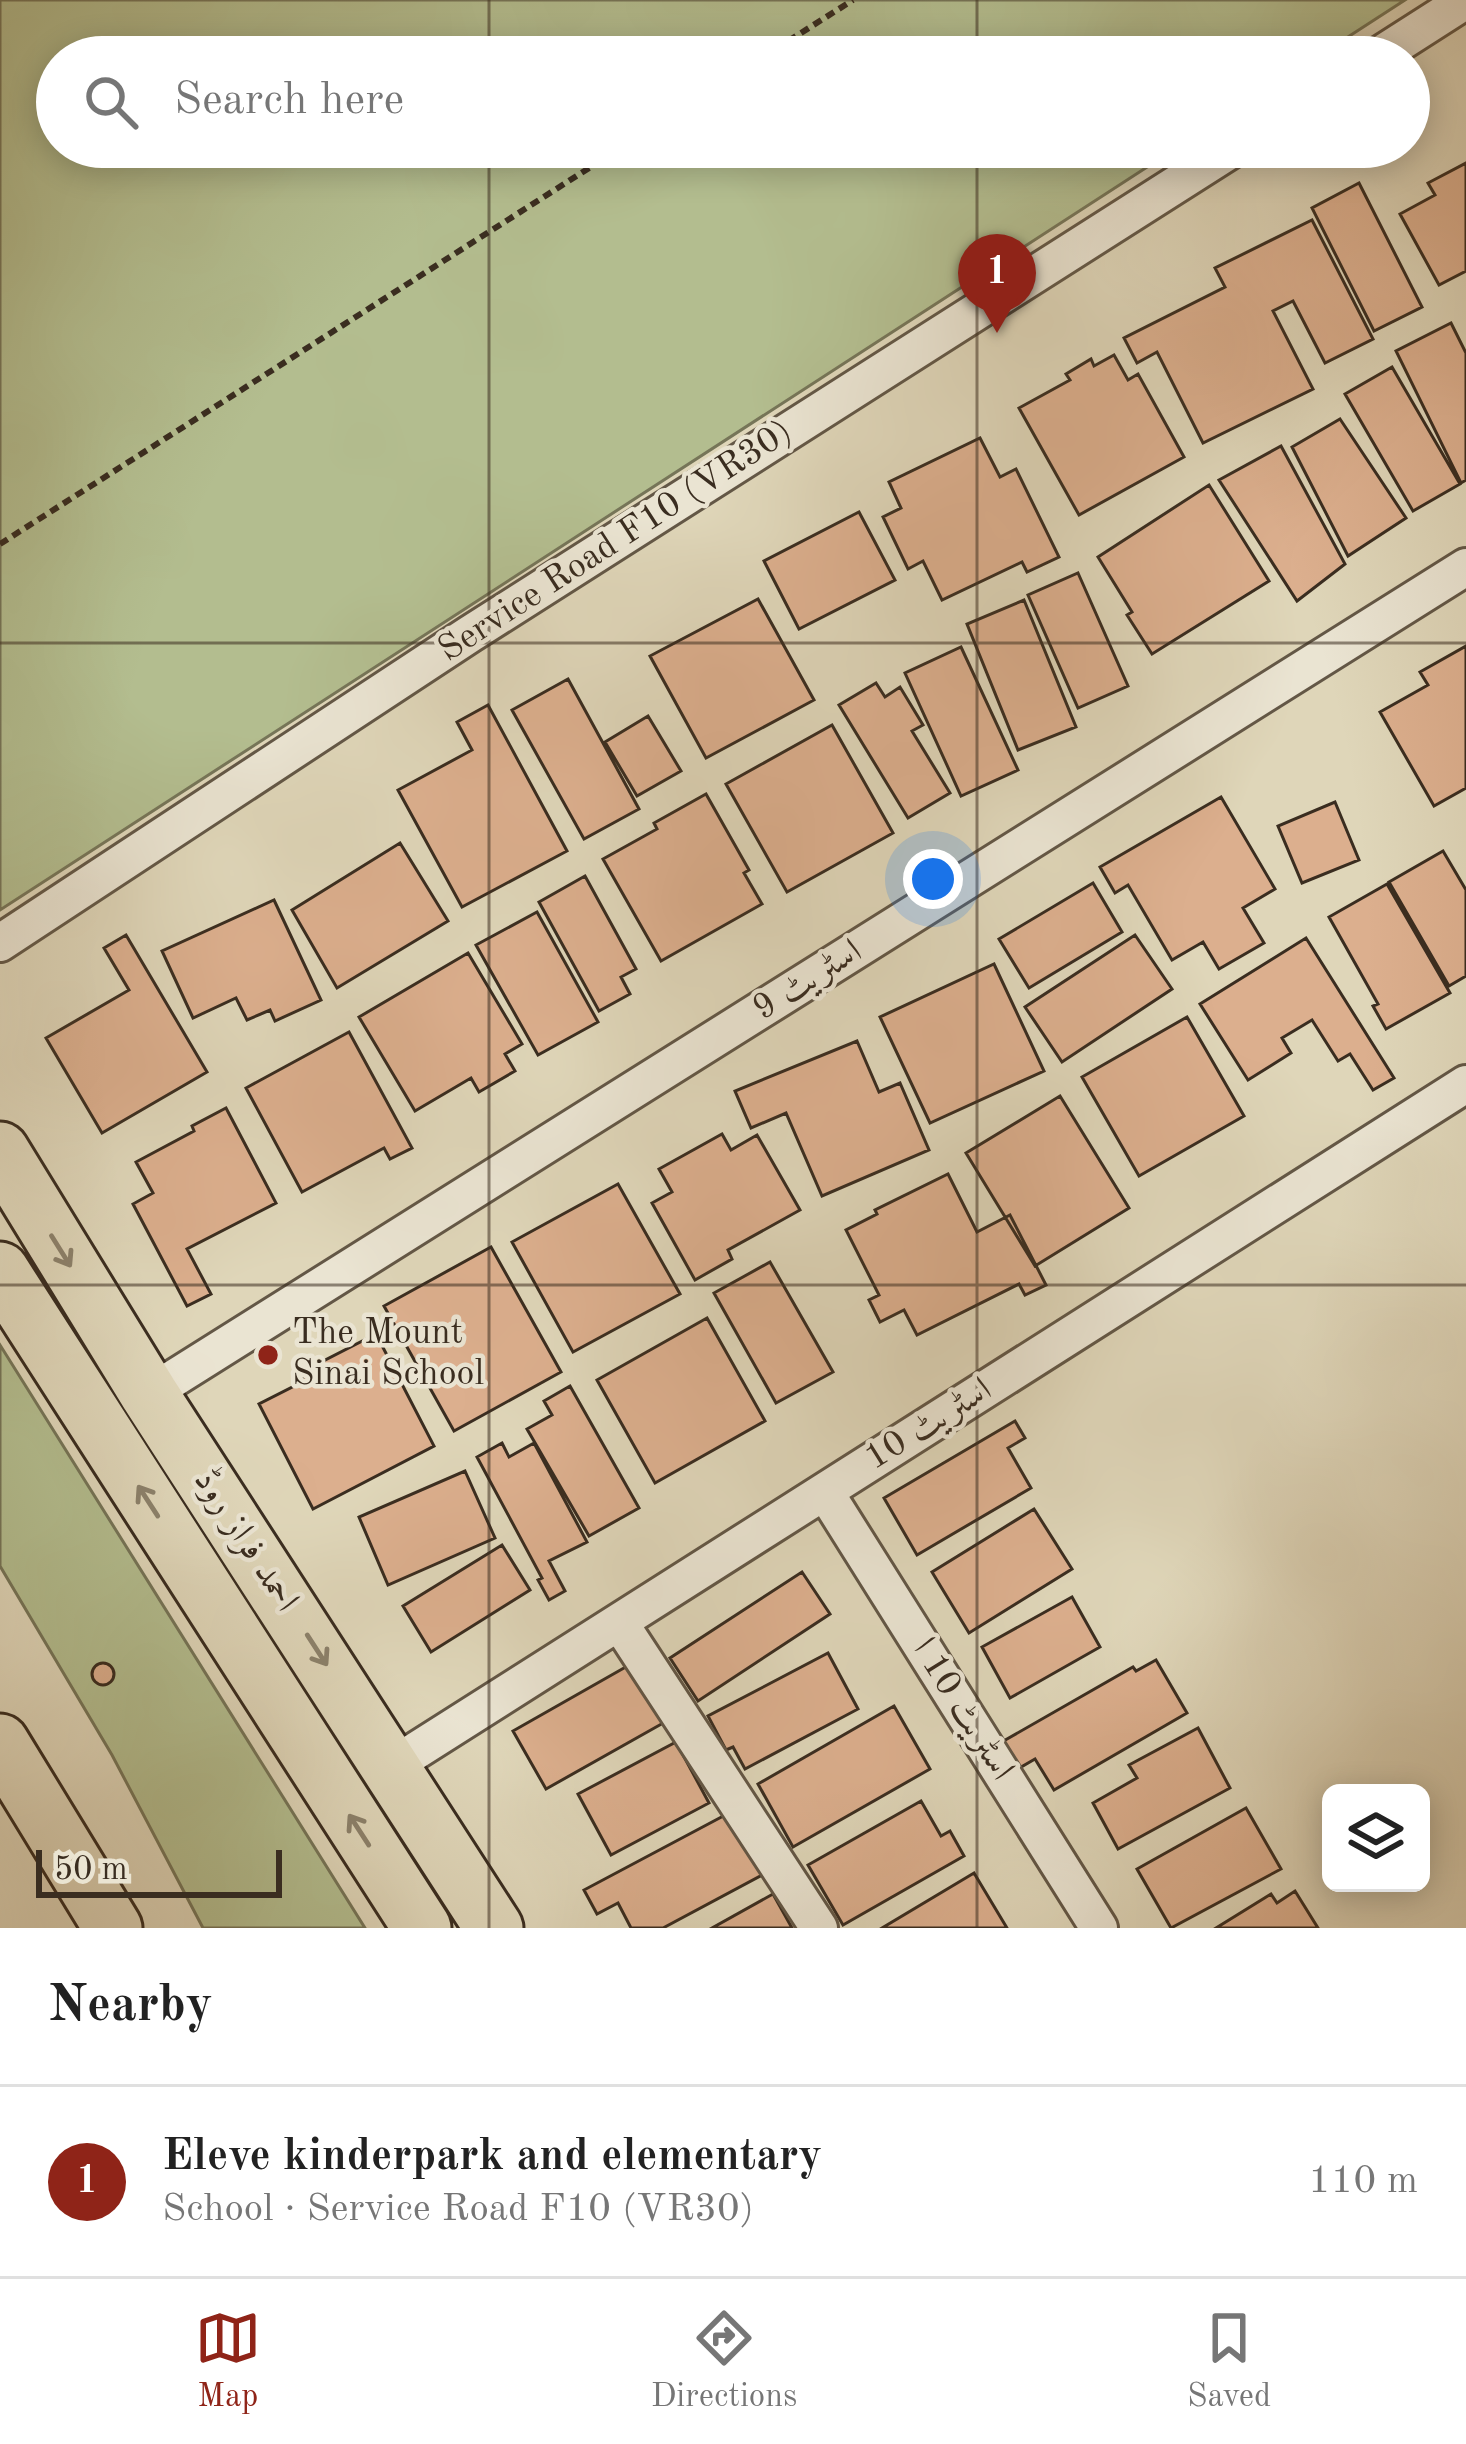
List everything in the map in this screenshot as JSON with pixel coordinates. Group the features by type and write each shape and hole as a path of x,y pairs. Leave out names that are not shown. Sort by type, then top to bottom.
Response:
{"main road":[{"name":"احمد فراز روڈ","path":"0,1151 149,1394 494,1928"},
{"name":"احمد فراز روڈ","path":"0,1271 422,1928"},
{"path":"0,1743 113,1928"}],"street":[{"path":"1410,36 1466,0"},
{"name":"Service Road F10 (VR30)","path":"0,943 470,634 1202,168"},
{"name":"اسٹریٹ 9","path":"149,1394 1466,567"},
{"name":"اسٹریٹ 10","path":"392,1766 1466,1084"},
{"name":"اسٹریٹ 10 ا","path":"825,1492 1099,1928"},
{"path":"619,1622 819,1928"}],"path":[{"path":"797,36 854,0"},
{"path":"0,544 589,168"}],"green space":[{"path":"0,0 1405,0 1349,36 36,36 36,168 1146,168 0,910"},
{"path":"0,1345 365,1928 203,1928 112,1755 0,1566"}],"building":[{"path":"1466,163 1466,271 1439,285 1400,214 1435,195 1428,183"},
{"path":"1359,183 1422,307 1374,331 1312,208"},
{"path":"1312,220 1373,339 1325,363 1293,301 1273,311 1313,389 1203,443 1157,352 1137,363 1124,338 1225,287 1215,268"},
{"path":"1451,323 1466,353 1466,480 1461,483 1396,351"},
{"path":"1114,355 1128,380 1138,374 1184,457 1079,515 1019,408 1070,380 1066,374 1091,359 1094,366"},
{"path":"1392,367 1460,484 1413,511 1345,394"},
{"path":"1340,419 1406,518 1348,556 1292,447"},
{"path":"980,438 1000,477 1016,469 1059,557 1027,572 1022,562 942,600 923,561 908,569 883,517 901,508 889,482"},
{"path":"1281,446 1345,564 1297,601 1219,480"},
{"path":"1209,485 1269,581 1152,654 1098,557"},
{"path":"859,512 895,580 799,629 764,561"},
{"path":"1078,573 1128,686 1078,708 1028,595"},
{"path":"758,599 814,700 706,758 650,656"},
{"path":"1024,600 1076,727 1018,750 967,624"},
{"path":"1466,646 1466,788 1434,806 1380,712 1428,685 1420,672"},
{"path":"961,647 1018,770 961,796 905,673"},
{"path":"568,679 639,809 584,839 512,710"},
{"path":"876,683 885,697 900,687 923,725 912,731 950,793 908,818 839,705"},
{"path":"488,705 567,851 462,907 398,790 472,750 457,722"},
{"path":"648,716 681,771 637,796 605,742"},
{"path":"832,725 893,833 787,892 726,784"},
{"path":"706,794 749,870 744,873 762,904 661,961 603,859"},
{"path":"1221,797 1275,889 1243,908 1264,943 1219,969 1203,942 1172,960 1128,885 1115,893 1100,867"},
{"path":"1335,802 1359,860 1302,883 1278,826"},
{"path":"400,843 448,921 337,988 292,910"},
{"path":"1443,851 1466,890 1466,976 1449,986 1389,882"},
{"path":"585,876 636,969 621,977 630,994 599,1011 539,902"},
{"path":"1093,883 1122,932 1029,988 999,939"},
{"path":"1387,884 1450,993 1386,1029 1373,1006 1378,1004 1329,917"},
{"path":"274,900 321,1000 275,1021 270,1010 247,1020 236,998 193,1018 162,951"},
{"path":"537,912 598,1022 538,1055 476,945"},
{"path":"126,935 207,1072 102,1133 46,1038 129,990 104,948"},
{"path":"1135,935 1172,989 1062,1062 1025,1007"},
{"path":"1306,938 1394,1078 1373,1090 1350,1054 1338,1061 1312,1020 1282,1038 1291,1053 1248,1080 1200,1004"},
{"path":"468,953 522,1044 505,1054 515,1071 479,1092 471,1078 415,1111 359,1017"},
{"path":"994,964 1044,1071 930,1123 880,1017"},
{"path":"1187,1017 1244,1116 1139,1176 1082,1077"},
{"path":"349,1032 412,1148 390,1159 384,1148 302,1192 246,1088"},
{"path":"857,1041 879,1092 900,1083 929,1150 822,1196 786,1113 751,1128 735,1091"},
{"path":"1060,1096 1129,1208 1035,1266 966,1153"},
{"path":"226,1108 276,1203 187,1249 211,1294 187,1306 133,1204 153,1193 136,1162"},
{"path":"722,1134 731,1150 757,1135 800,1210 728,1250 732,1259 695,1280 652,1203 672,1192 659,1169"},
{"path":"948,1174 977,1232 1010,1215 1046,1285 1025,1295 1019,1284 917,1335 904,1310 880,1322 869,1300 879,1295 846,1230"},
{"path":"618,1184 680,1294 573,1352 512,1242"},
{"path":"491,1247 561,1372 454,1431 384,1306"},
{"path":"770,1262 833,1372 776,1403 714,1293"},
{"path":"707,1318 765,1421 655,1483 597,1380"},
{"path":"376,1334 434,1446 313,1509 259,1404 304,1381 300,1373"},
{"path":"570,1386 639,1508 589,1536 527,1429 552,1415 544,1401"},
{"path":"1015,1421 1025,1438 1008,1448 1031,1488 917,1555 884,1498"},
{"path":"502,1443 509,1457 534,1443 587,1542 549,1561 565,1591 549,1600 538,1580 542,1578 477,1457"},
{"path":"465,1471 495,1538 388,1585 359,1517"},
{"path":"1034,1509 1072,1569 969,1633 932,1572"},
{"path":"502,1545 530,1590 431,1652 403,1606"},
{"path":"802,1572 830,1614 698,1701 670,1658"},
{"path":"1072,1597 1100,1647 1010,1698 982,1647"},
{"path":"828,1653 858,1709 745,1769 733,1747 726,1750 708,1716"},
{"path":"1156,1660 1187,1713 1054,1790 1035,1759 1016,1770 1000,1743 1133,1667 1136,1671"},
{"path":"103,1663 114,1674 103,1685 92,1674"},
{"path":"631,1664 665,1722 546,1789 513,1731"},
{"path":"894,1706 930,1769 793,1847 758,1784"},
{"path":"1198,1728 1230,1788 1118,1849 1093,1803 1137,1778 1129,1765"},
{"path":"676,1742 709,1803 611,1855 578,1794"},
{"path":"921,1801 941,1836 950,1831 964,1856 843,1925 808,1865"},
{"path":"1246,1808 1281,1869 1171,1928 1137,1869"},
{"path":"729,1813 762,1875 663,1928 631,1928 618,1903 597,1914 584,1890"},
{"path":"974,1873 1007,1928 882,1928"},
{"path":"1295,1891 1318,1928 1216,1928 1271,1894 1277,1903"},
{"path":"773,1894 792,1928 712,1928"}],"place":[{"name":"Eleve kinderpark and elementary","path":"997,333"},
{"name":"The Mount Sinai School","path":"268,1355"}]}
